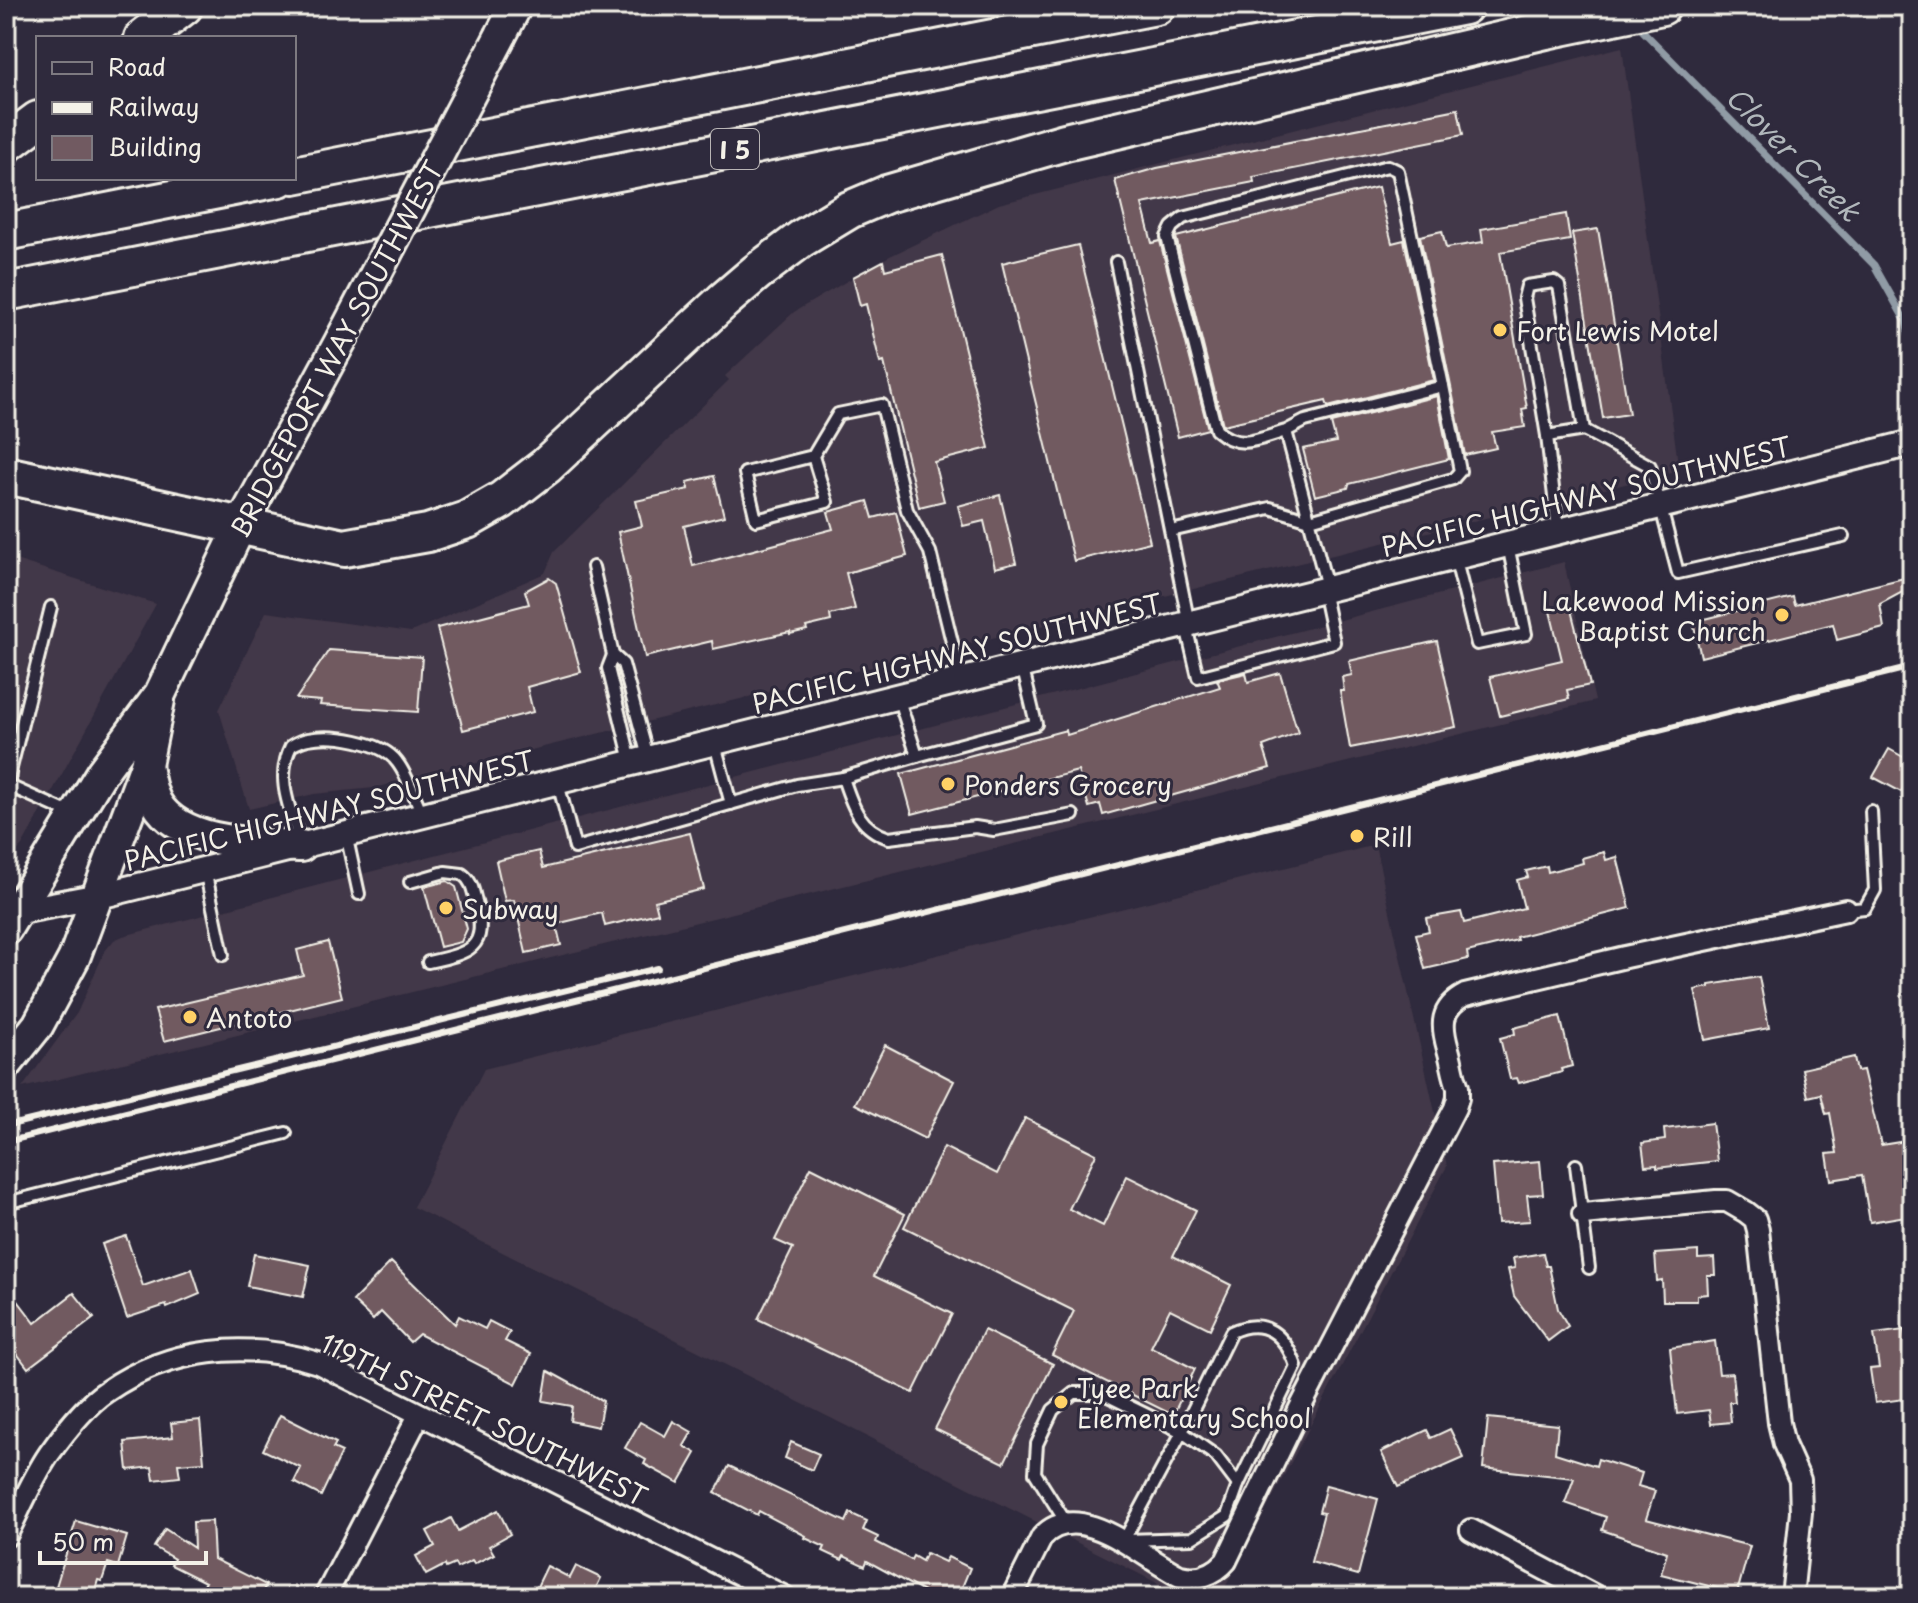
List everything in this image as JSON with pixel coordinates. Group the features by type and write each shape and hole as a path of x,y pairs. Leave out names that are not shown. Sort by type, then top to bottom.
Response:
{"highway":[{"path":"146,36 184,6"},
{"name":"I 5","path":"296,175 1156,6"},
{"name":"I 5","path":"6,292 1464,6"},
{"path":"6,475 344,548 392,542 467,520 502,500 546,466 723,301 801,239 849,210 887,194 1065,142 1662,6"},
{"path":"6,144 36,122"},
{"path":"6,232 269,180"}],"main road":[{"name":"BRIDGEPORT WAY SOUTHWEST","path":"11,921 75,816 125,740 160,694 241,525 516,6"},
{"name":"BRIDGEPORT WAY SOUTHWEST","path":"6,1065 44,1014 74,958 146,765 160,694"},
{"path":"99,896 97,840 121,786 125,740"},
{"path":"146,765 156,802 177,823 238,844 301,846"}],"street":[{"name":"PACIFIC HIGHWAY SOUTHWEST","path":"11,921 99,896 1912,443"},
{"path":"1012,1597 1042,1537 1049,1529 1067,1524 1100,1529 1124,1540 1166,1570 1189,1578 1214,1572 1226,1561 1302,1404 1455,1108 1458,1087 1442,1025 1448,1008 1455,1000 1625,957 1846,910"},
{"path":"1583,1214 1716,1201 1736,1205 1755,1219 1779,1423 1784,1444 1800,1480 1801,1512 1792,1597"},
{"name":"119TH STREET SOUTHWEST","path":"6,1536 49,1454 104,1392 169,1361 221,1349 245,1349 296,1356 318,1363 785,1597"},
{"path":"325,1597 419,1415"},
{"path":"1471,1530 1597,1597"}],"lane":[{"path":"1171,531 1270,508 1310,520 1453,479 1460,471 1443,386 1398,171 1388,166 1183,218 1172,227 1167,237 1216,430 1228,441 1244,443 1286,431 1305,421 1443,386"},
{"path":"1116,262 1198,677 1334,642 1310,520 1286,431"},
{"path":"1558,531 1547,436 1524,298 1527,286 1554,282 1559,286 1584,430"},
{"path":"813,456 827,502 756,520 745,473 813,456 838,414 882,405 907,510 930,552 962,680"},
{"path":"1547,436 1584,430 1650,466 1678,573 1843,536"},
{"path":"1455,557 1477,644 1526,634 1507,544"},
{"path":"593,567 613,655 608,668 640,761"},
{"path":"51,607 6,786 75,816"},
{"path":"613,655 623,664 640,761"},
{"path":"558,782 575,848 797,785 843,778 1036,724 1022,665"},
{"path":"898,697 917,756"},
{"path":"301,846 282,774 284,759 291,746 309,738 342,739 388,752 398,763 423,815"},
{"path":"714,742 731,804"},
{"path":"843,778 853,809 862,823 876,834 889,838 975,827 994,830 1073,815"},
{"path":"1846,910 1865,908 1875,890 1871,811"},
{"path":"346,834 359,894"},
{"path":"205,870 223,955"},
{"path":"410,882 445,872 462,874 471,884 481,920 479,937 468,951 428,962"},
{"path":"6,1203 286,1133"},
{"path":"1576,1165 1589,1268"},
{"path":"1247,1325 1267,1328 1288,1344 1296,1366 1238,1485 1227,1516 1192,1538 1124,1540 1182,1432 1231,1332 1247,1325"},
{"path":"1067,1524 1035,1473 1037,1444 1053,1410 1074,1393 1102,1393 1182,1432 1216,1456 1238,1485"}],"shaded area":[{"path":"1622,47 1679,471 374,788 314,794 249,809 219,710 266,612 411,632 545,573 554,552 729,380 725,376 794,312 888,257 999,204"},
{"path":"6,557 156,604 22,846 6,862"},
{"path":"1564,562 1595,701 22,1088 77,1013 105,951 114,940 123,936"},
{"name":"Tyee Park Elementary School","path":"1375,845 1447,1166 1220,1597 1185,1597 413,1207 484,1069"}],"building":[{"path":"1458,109 1463,135 1253,177 1254,182 1142,204 1152,243 1160,241 1208,429 1178,437 1115,180 1157,168"},
{"path":"1378,187 1392,243 1404,240 1434,380 1328,407 1326,401 1223,425 1176,237"},
{"path":"1566,214 1570,240 1500,252 1527,408 1522,409 1525,427 1492,432 1496,448 1465,455 1420,236 1442,231 1446,248 1483,242 1481,229"},
{"path":"1598,229 1629,414 1603,418 1572,233"},
{"path":"1078,245 1150,542 1074,561 1002,263"},
{"path":"942,255 989,448 934,462 944,501 919,507 884,362 880,363 866,304 860,306 853,277 883,261 885,270"},
{"path":"1437,396 1449,459 1349,484 1348,488 1315,496 1303,449 1336,442 1331,423"},
{"path":"714,476 724,516 684,526 693,566 833,529 828,512 868,501 873,518 896,512 907,556 846,573 855,609 830,615 831,621 806,627 807,630 713,649 712,641 645,657 618,532 642,526 636,501 689,489 687,482"},
{"path":"1000,495 1016,563 995,568 984,521 963,526 958,506"},
{"path":"1912,576 1912,587 1880,604 1884,628 1837,640 1833,624 1701,657 1693,622 1793,597 1795,605"},
{"path":"549,578 556,583 581,672 527,687 533,712 463,730 437,628 529,604 525,591"},
{"path":"1570,606 1590,685 1567,690 1569,699 1500,716 1490,677 1562,660 1550,611"},
{"path":"1437,641 1456,727 1350,748 1340,691 1344,691 1342,677 1352,675 1349,661"},
{"path":"329,650 422,657 418,712 320,705 321,701 296,699"},
{"path":"1246,673 1248,682 1280,673 1298,733 1263,746 1270,768 1103,815 1100,804 1089,807 1078,771 912,814 901,774 1066,730 1067,735 1220,687 1217,680"},
{"path":"1889,749 1912,762 1912,791 1904,787 1901,792 1873,777"},
{"path":"690,833 704,889 655,901 658,913 605,926 602,913 556,924 561,945 526,953 514,900 505,901 496,861 539,851 543,868"},
{"path":"1604,852 1606,860 1617,857 1630,908 1516,937 1517,940 1467,952 1468,959 1425,969 1416,934 1429,931 1426,918 1461,912 1464,923 1524,908 1517,880 1528,877 1526,871 1547,866 1548,872 1583,863 1582,858"},
{"name":"Subway","path":"447,881 456,887 467,929 461,942 440,947 424,887"},
{"path":"328,942 342,997 164,1041 155,1010 303,975 297,950"},
{"path":"1759,977 1769,1028 1705,1040 1695,990"},
{"path":"1560,1016 1572,1066 1561,1069 1562,1072 1519,1083 1517,1078 1510,1079 1500,1038 1515,1034 1514,1028"},
{"path":"885,1045 954,1081 925,1139 855,1104"},
{"path":"1854,1057 1857,1071 1863,1070 1881,1145 1912,1140 1912,1215 1870,1222 1862,1175 1831,1180 1827,1154 1837,1153 1830,1113 1826,1114 1821,1094 1808,1097 1802,1069"},
{"path":"1025,1118 1096,1154 1069,1209 1103,1226 1127,1176 1196,1210 1173,1256 1231,1285 1210,1329 1170,1309 1151,1347 1195,1369 1173,1415 1052,1355 1074,1311 904,1227 944,1147 997,1174"},
{"path":"1712,1123 1717,1161 1657,1168 1657,1165 1645,1166 1642,1143 1665,1140 1664,1129"},
{"path":"1540,1161 1543,1194 1527,1195 1530,1221 1498,1223 1493,1165"},
{"path":"811,1167 905,1214 874,1276 952,1314 913,1393 758,1319 793,1248 775,1240"},
{"path":"126,1236 143,1286 192,1269 200,1294 167,1308 166,1305 127,1318 102,1244"},
{"path":"1698,1251 1698,1259 1714,1258 1715,1275 1707,1275 1708,1294 1697,1295 1697,1301 1663,1301 1662,1280 1657,1281 1655,1254"},
{"path":"1543,1253 1546,1266 1549,1266 1558,1309 1568,1326 1548,1341 1514,1296 1508,1269 1515,1268 1513,1258"},
{"path":"254,1254 310,1265 303,1297 247,1286"},
{"path":"391,1262 455,1324 459,1316 485,1329 489,1321 510,1332 505,1341 531,1354 516,1384 419,1334 410,1342 381,1312 373,1320 353,1301"},
{"path":"6,1285 35,1323 74,1293 94,1318 28,1368 6,1339"},
{"path":"984,1330 1053,1364 1004,1463 935,1429"},
{"path":"1904,1330 1912,1372 1912,1398 1875,1403 1870,1369 1879,1368 1874,1334"},
{"path":"1715,1341 1719,1374 1732,1373 1735,1402 1729,1402 1731,1422 1711,1424 1709,1410 1677,1414 1670,1348"},
{"path":"548,1371 603,1401 598,1427 570,1421 572,1406 543,1401"},
{"path":"280,1415 336,1443 333,1448 342,1452 321,1496 294,1482 301,1468 263,1450"},
{"path":"1488,1418 1558,1425 1555,1453 1596,1466 1598,1459 1642,1473 1638,1486 1655,1491 1646,1519 1750,1546 1737,1593 1661,1574 1667,1552 1602,1530 1606,1517 1565,1503 1574,1478 1483,1468"},
{"path":"200,1420 204,1462 178,1464 180,1477 154,1480 152,1467 128,1470 125,1442 173,1437 171,1423"},
{"path":"673,1421 692,1432 684,1446 696,1453 679,1483 644,1464 646,1460 625,1448 640,1422 665,1436"},
{"path":"1450,1429 1464,1458 1398,1487 1381,1452 1427,1430 1431,1438"},
{"path":"791,1442 819,1454 812,1470 785,1458"},
{"path":"729,1466 846,1522 850,1513 867,1521 863,1530 878,1537 876,1542 911,1560 913,1556 922,1561 926,1553 945,1562 948,1557 970,1568 958,1597 933,1597 867,1561 865,1566 844,1556 842,1560 823,1551 825,1547 759,1511 757,1515 715,1493"},
{"path":"1326,1485 1378,1499 1358,1575 1311,1562 1324,1513 1319,1512"},
{"path":"498,1510 510,1534 489,1546 494,1554 457,1568 455,1564 446,1568 445,1565 426,1575 416,1556 435,1546 427,1531 451,1518 458,1531"},
{"path":"76,1521 127,1536 118,1566 108,1563 93,1597 67,1597 54,1593"},
{"path":"212,1521 214,1559 266,1585 260,1597 209,1597 212,1589 203,1585 205,1582 171,1565 174,1559 154,1547 165,1529 194,1548 193,1522"},
{"path":"547,1566 570,1578 576,1566 601,1578 595,1590 609,1597 532,1597"}],"waterway":[{"name":"Clover Creek","path":"1634,22 1874,265 1906,322 1912,348"}],"railway":[{"path":"6,1142 1912,667"},
{"path":"6,1126 658,968"}],"place":[{"name":"Fort Lewis Motel","path":"1500,330"},
{"name":"Lakewood Mission Baptist Church","path":"1782,615"},
{"name":"Ponders Grocery","path":"948,784"},
{"name":"Rill","path":"1357,836"},
{"name":"Subway","path":"446,908"},
{"name":"Antoto","path":"190,1017"},
{"name":"Tyee Park Elementary School","path":"1061,1402"}]}
